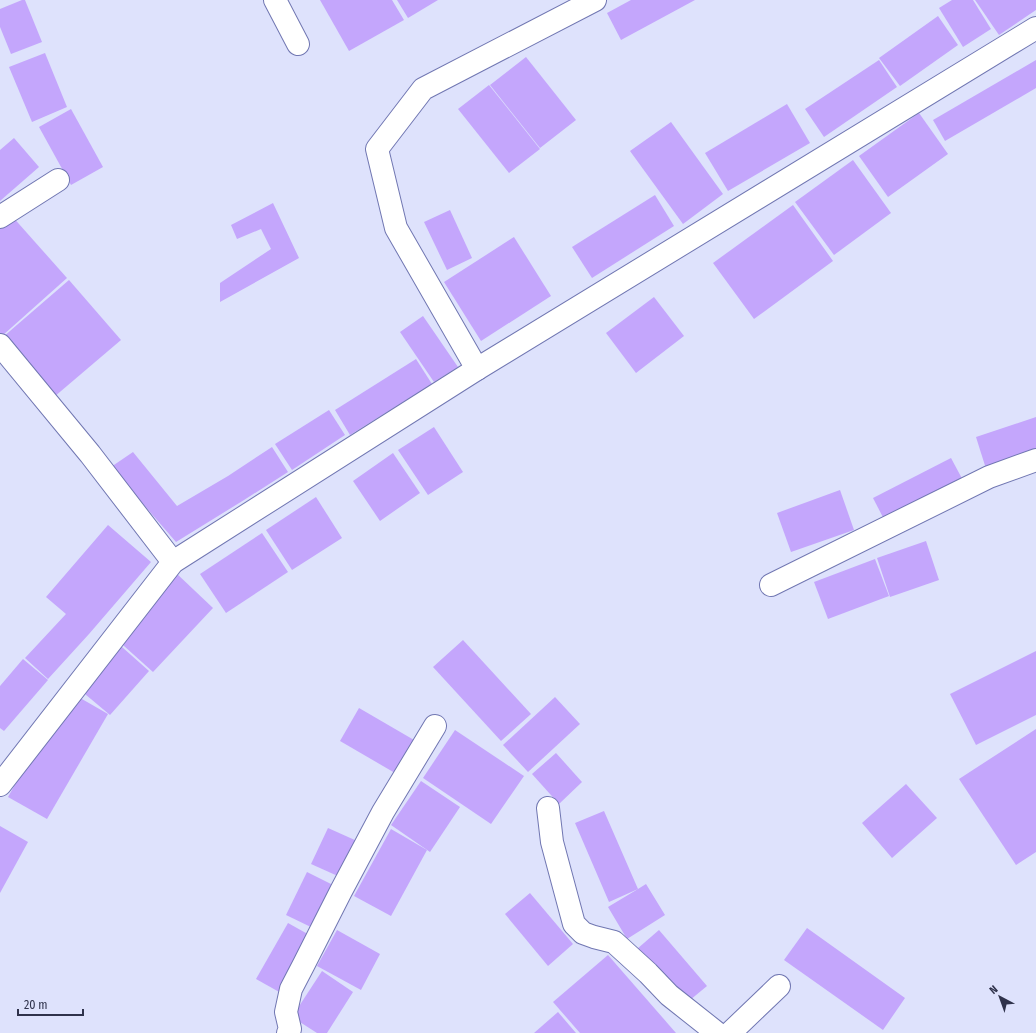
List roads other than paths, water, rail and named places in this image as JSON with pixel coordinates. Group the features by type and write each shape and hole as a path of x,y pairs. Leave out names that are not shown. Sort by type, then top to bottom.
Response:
{"street":[{"path":"275,0 298,44"},
{"path":"477,369 396,228 377,149 423,89 595,0"},
{"path":"0,785 173,562 477,369 1036,28"},
{"path":"0,217 58,180"},
{"path":"0,345 90,454 173,562"},
{"path":"771,585 988,477 1036,460"},
{"path":"288,1033 290,1029 286,1012 291,989 383,812 435,726"},
{"path":"548,808 552,842 574,924 583,934 614,942 648,973 669,995 717,1033"},
{"path":"730,1033 779,986"}]}
